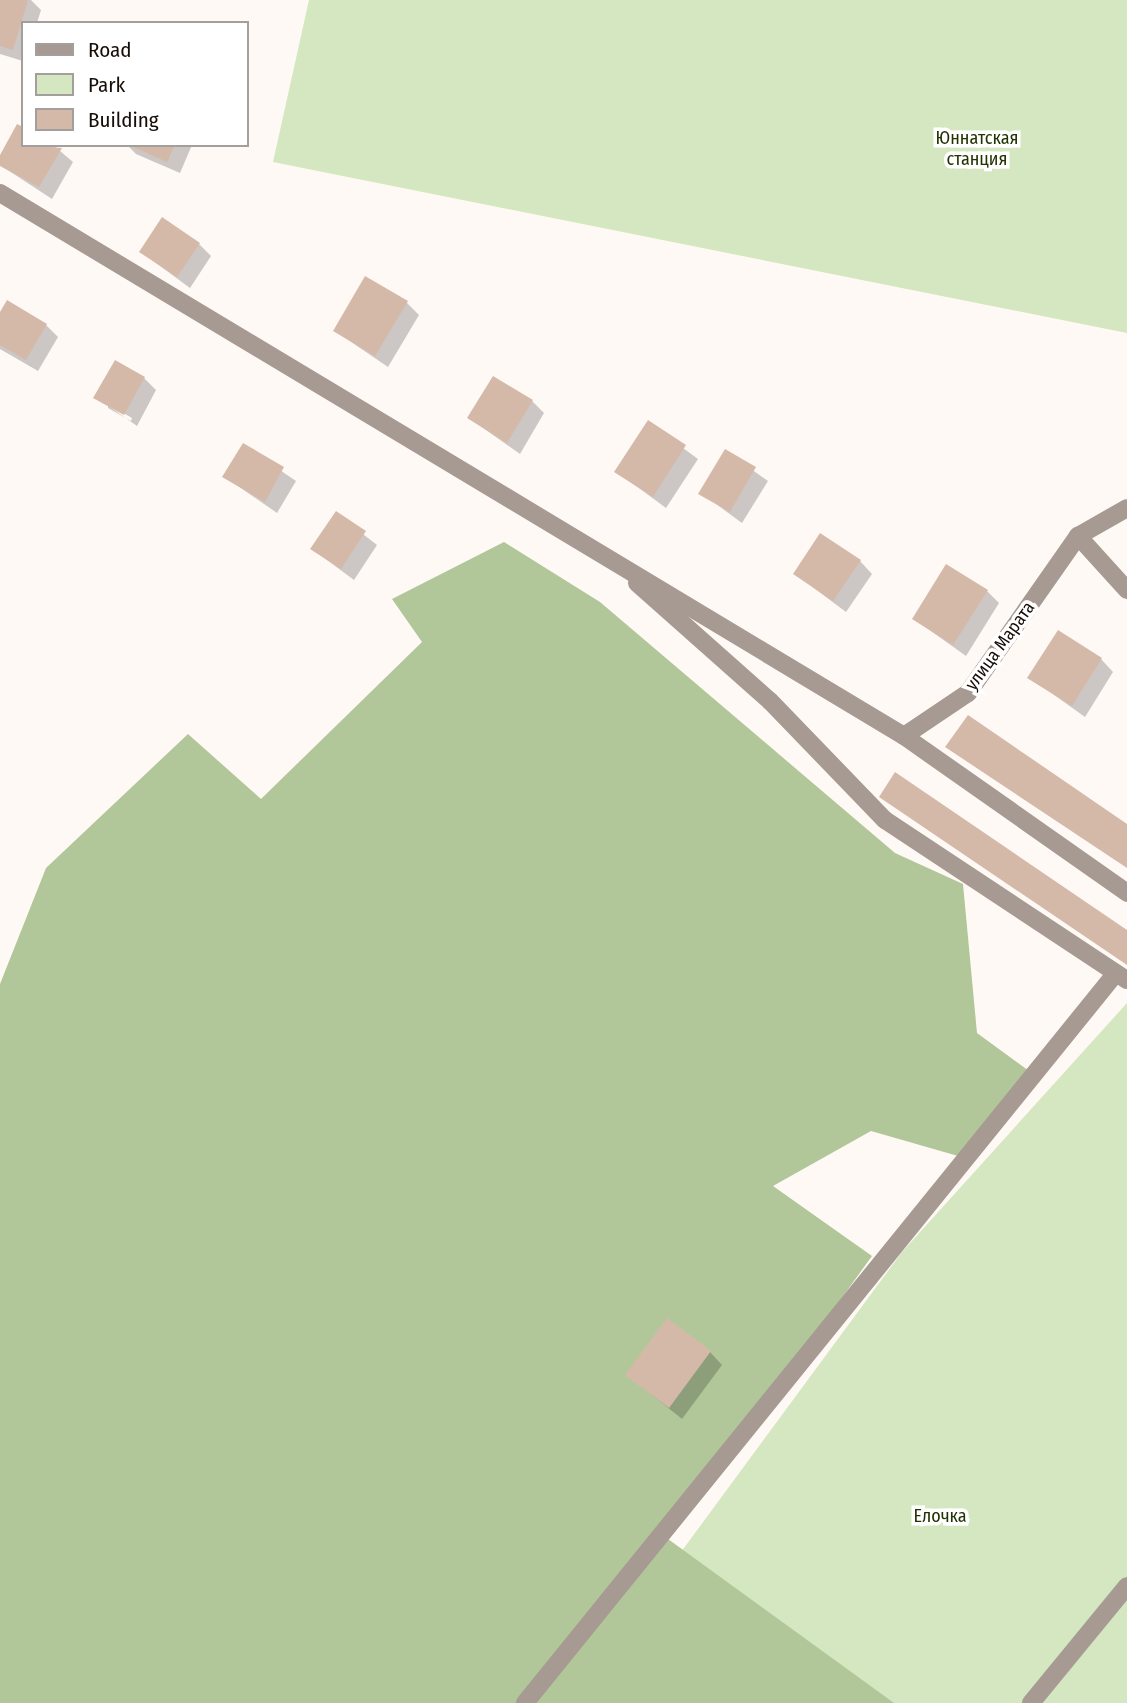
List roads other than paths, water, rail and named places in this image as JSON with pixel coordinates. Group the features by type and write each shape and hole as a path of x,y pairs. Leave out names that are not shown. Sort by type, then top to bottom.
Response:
{"street":[{"path":"0,193 603,552 904,736 1127,893"},
{"name":"улица Марата","path":"904,736 968,693 1078,536 1127,508"},
{"path":"1078,536 1127,590"},
{"path":"525,1703 1121,976 884,820 770,701 603,552"},
{"path":"1031,1703 1127,1586"}],"park label":[{"name":"Юннатская станция","path":"977,149"},
{"name":"Елочка","path":"940,1516"}]}
